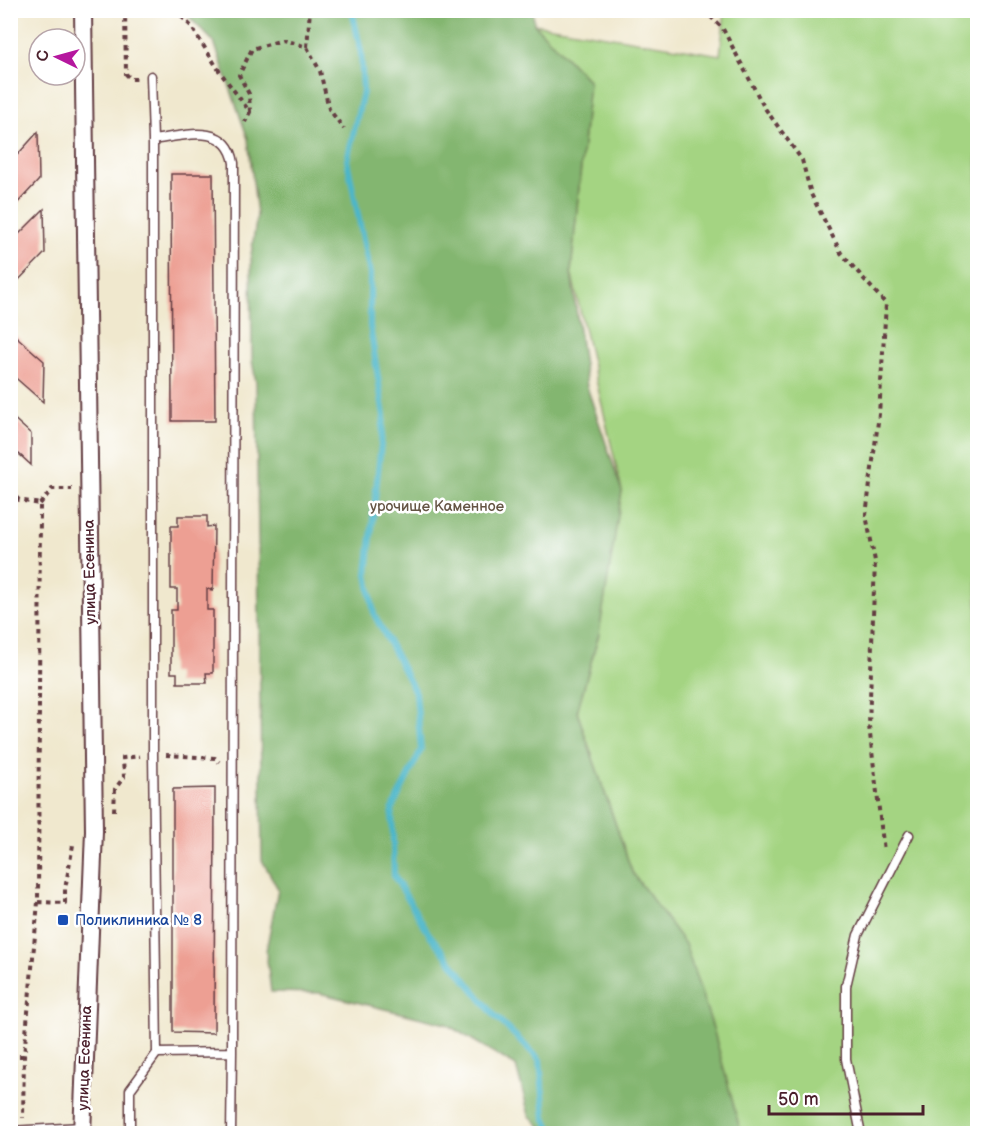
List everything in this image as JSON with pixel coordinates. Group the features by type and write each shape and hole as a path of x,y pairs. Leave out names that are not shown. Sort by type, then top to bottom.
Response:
{"street":[{"name":"улица Есенина","path":"82,10 94,831 82,1130"}],"lane":[{"path":"130,1134 130,1090 157,1053 153,754 153,140 151,78"},
{"path":"153,140 201,133 209,135 222,139 230,150 234,163 231,1134"},
{"path":"861,1134 846,1059 846,986 858,935 909,835"},
{"path":"157,1053 232,1052"},
{"path":"10,1131 82,1130"}],"path":[{"path":"125,10 126,74 131,79 151,78"},
{"path":"175,10 191,26 220,72 250,112"},
{"path":"310,10 307,47 320,70 329,110 344,129"},
{"path":"704,10 723,28 764,107 802,160 811,194 841,253 886,304 879,414 866,515 874,561 869,726 887,879"},
{"path":"245,122 250,112 249,94 239,75 252,49 283,40 307,47"},
{"path":"10,491 19,500 40,504 38,902 24,1056 23,1130"},
{"path":"123,758 153,754 215,758 233,777"},
{"path":"38,902 65,903"},
{"path":"10,1056 24,1056"}],"green space":[{"name":"урочище Каменное","path":"183,11 533,11 534,24 589,81 571,272 587,387 622,491 599,634 577,712 632,872 685,944 713,1028 741,1133 547,1133 529,1115 516,1066 446,1024 319,993 271,992 266,951 278,889 262,860 256,382 252,361 251,255 257,215 248,139 214,42"},
{"path":"725,11 977,11 977,1133 734,1133 632,872 577,712 622,491 571,272 589,81 534,24 720,55"}],"building":[{"path":"38,132 39,180 10,211 10,163"},
{"path":"171,174 213,174 215,421 172,421"},
{"path":"44,209 45,253 10,289 10,243"},
{"path":"10,331 44,361 43,402 10,373"},
{"path":"10,415 31,434 31,465 19,454 10,462"},
{"path":"178,516 207,516 207,527 214,526 213,590 207,589 207,610 213,610 213,673 206,673 207,683 177,683 177,673 171,673 171,610 177,610 177,589 171,589 171,526 178,526"},
{"path":"215,788 214,1033 173,1032 173,789"},
{"path":"177,1127 198,1127 198,1134 177,1134"}],"waterway":[{"path":"352,10 361,52 363,92 347,160 370,274 370,326 384,416 367,574 374,614 416,694 421,750 392,809 394,876 429,934 494,1015 540,1060 545,1118 553,1134"}],"place":[{"name":"Поликлиника № 8","path":"63,920"}]}
